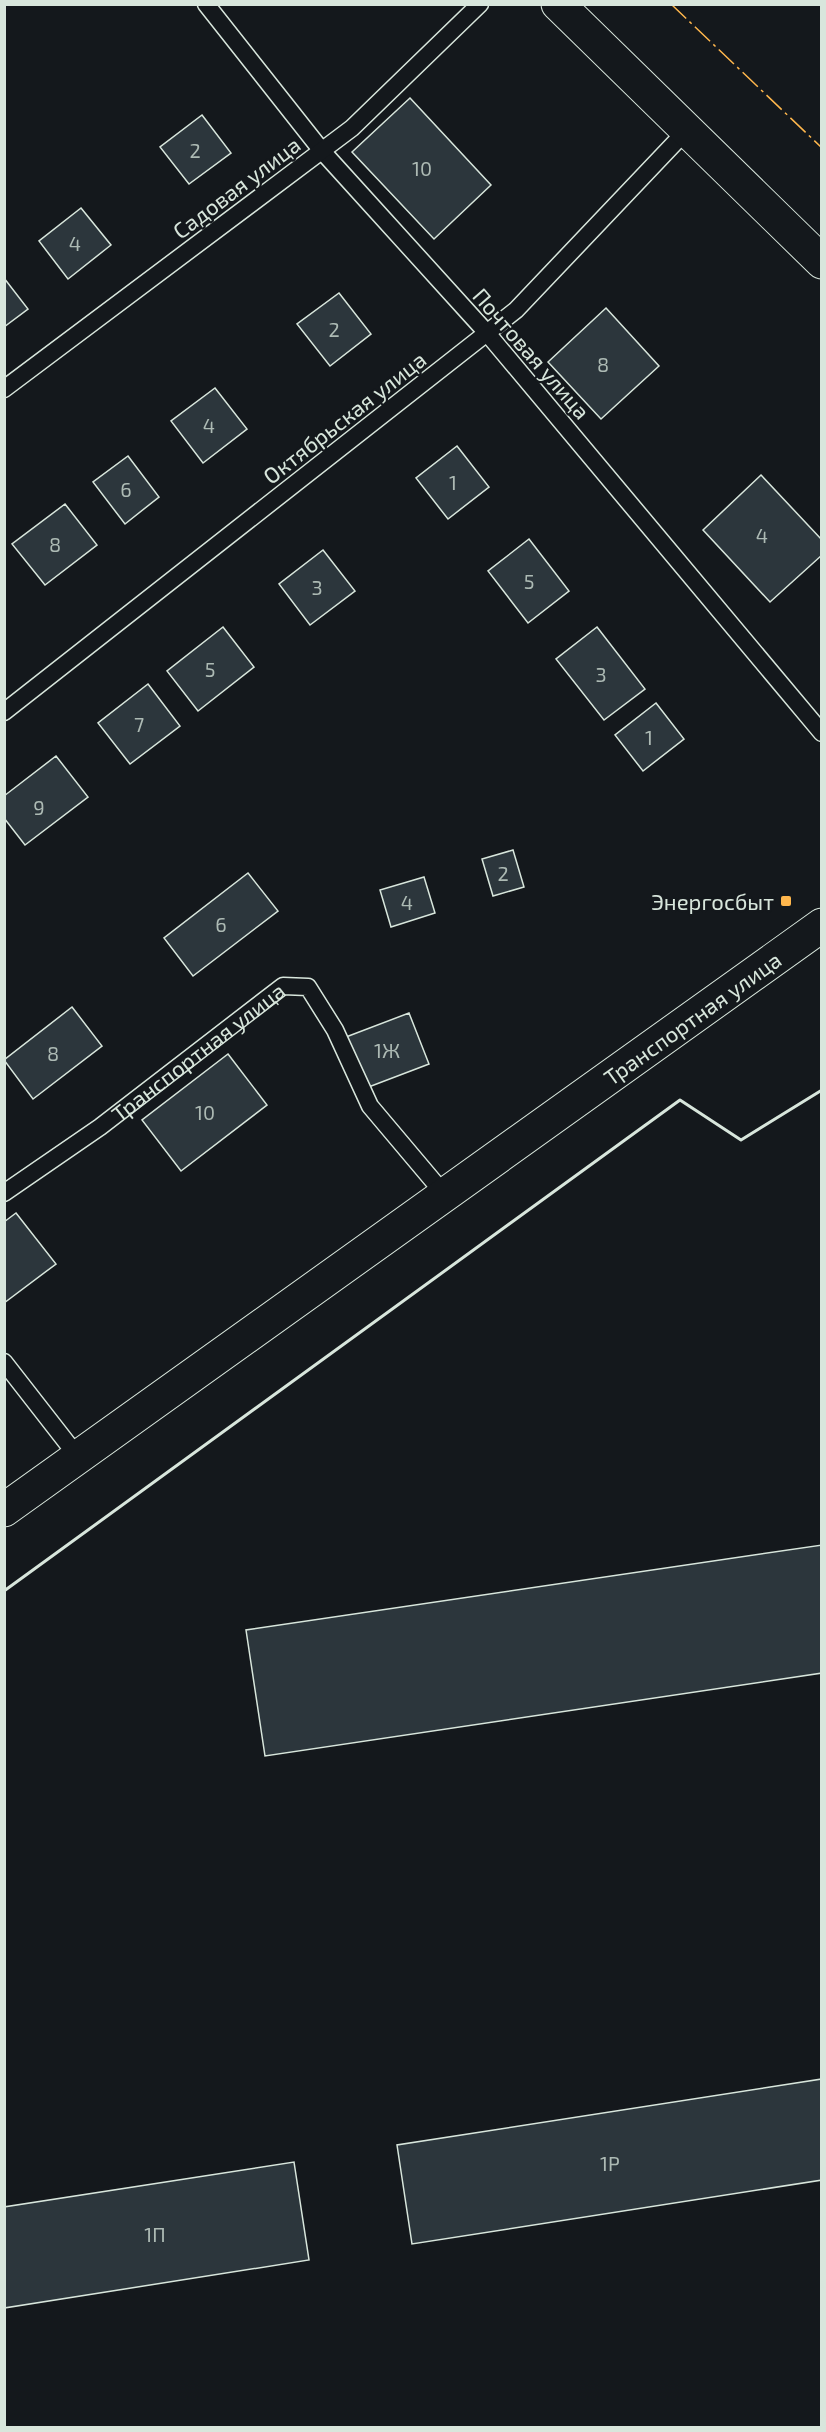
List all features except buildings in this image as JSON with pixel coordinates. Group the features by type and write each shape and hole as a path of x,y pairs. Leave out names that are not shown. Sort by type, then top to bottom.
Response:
{"street":[{"path":"558,4 822,262"},
{"name":"Транспортная улица","path":"4,1510 822,925"}],"lane":[{"name":"Почтовая улица","path":"206,4 322,151 487,333 822,733"},
{"name":"Садовая улица","path":"4,389 352,128 480,4"},
{"name":"Октябрьская улица","path":"4,712 516,310 687,130"},
{"name":"Транспортная улица","path":"4,1193 100,1127 283,986 308,987 335,1029 370,1106 445,1195"},
{"path":"4,1362 78,1457"}],"wall":[{"path":"4,1591 680,1100 741,1140 822,1090"}],"power":[{"path":"671,4 822,148"}],"place":[{"name":"Энергосбыт","path":"786,901"}]}
